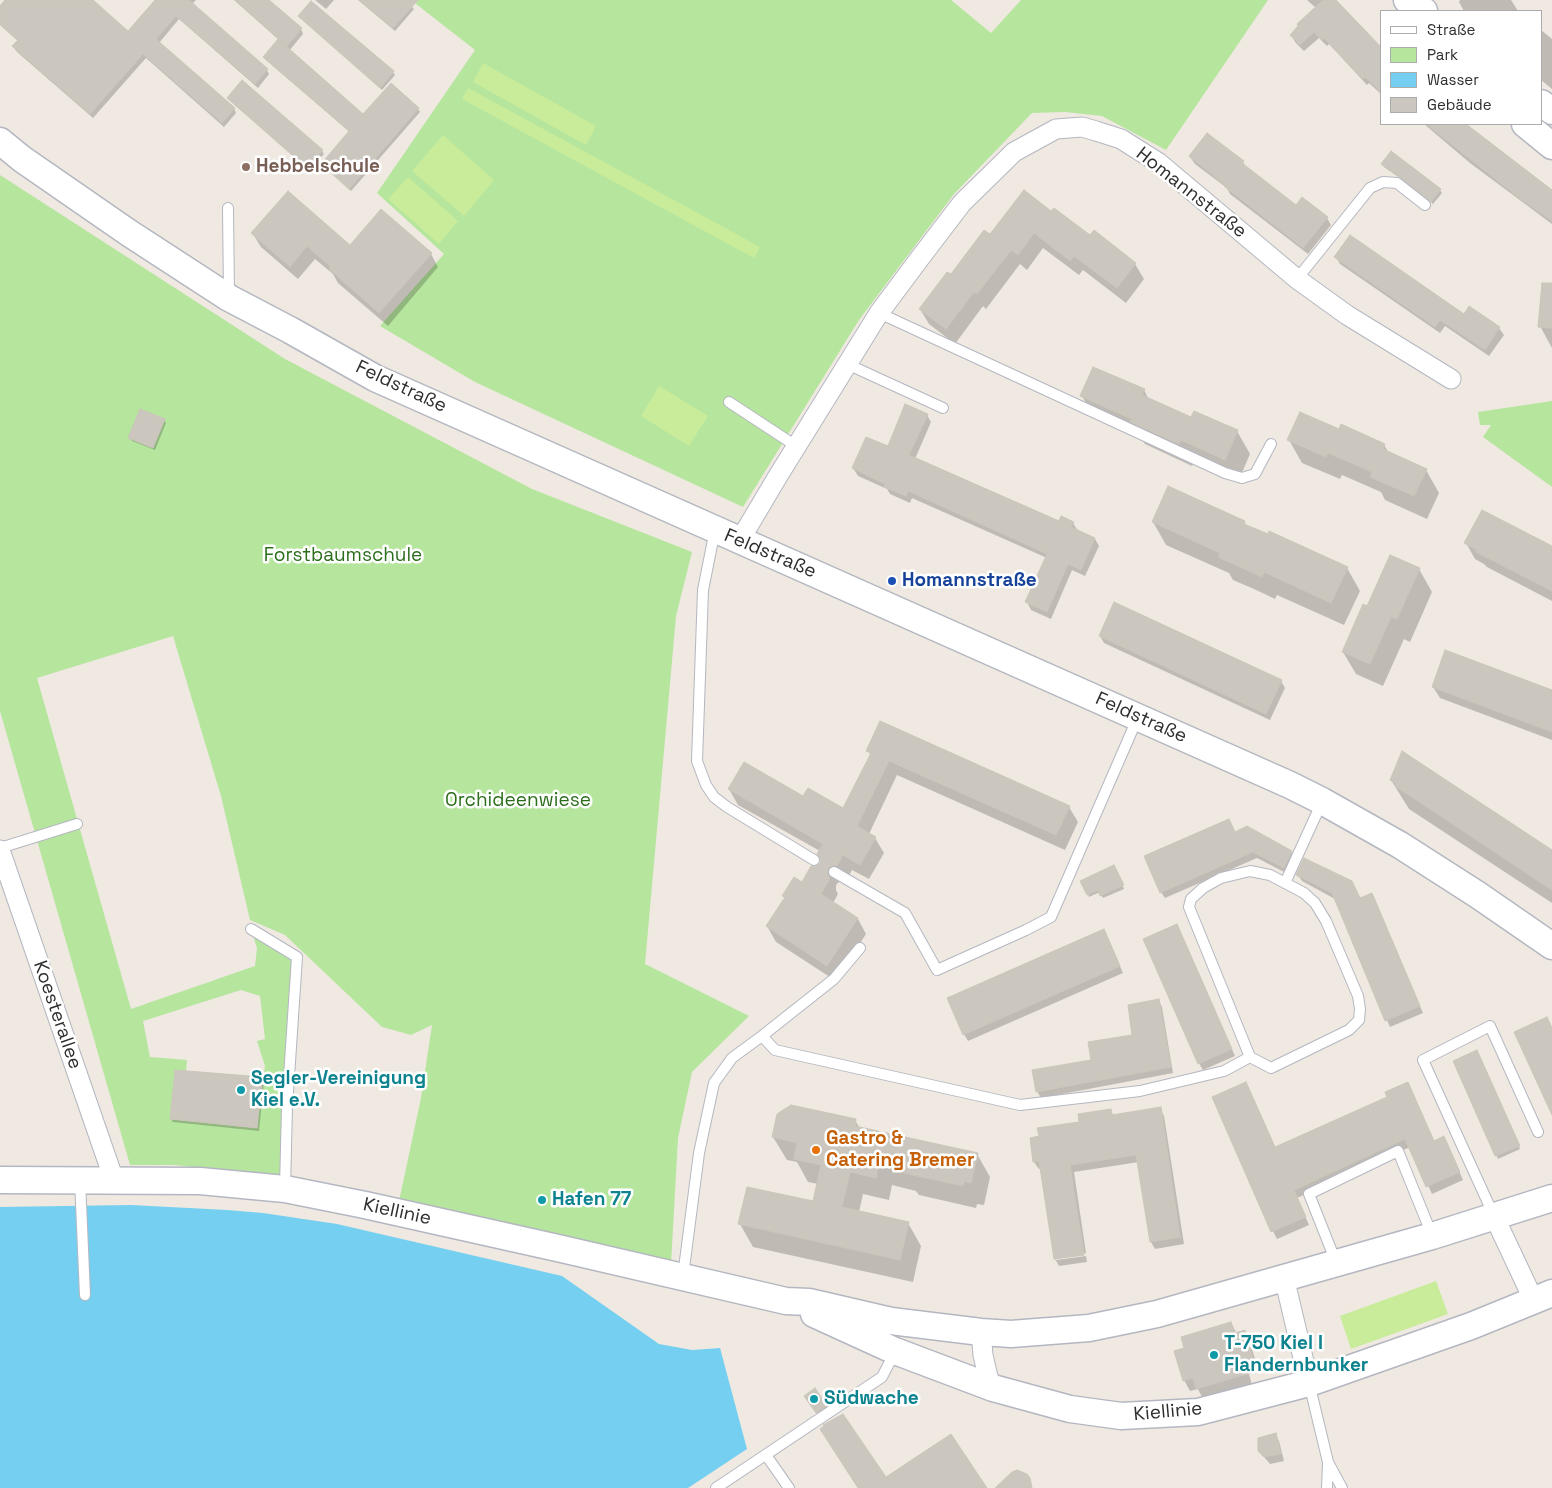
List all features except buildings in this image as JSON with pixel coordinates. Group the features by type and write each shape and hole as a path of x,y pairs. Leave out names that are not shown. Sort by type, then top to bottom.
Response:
{"street":[{"path":"1407,0 1422,10"},
{"path":"1525,125 1552,146"},
{"name":"Homannstraße","path":"740,540 879,313 920,258 962,204 1014,152 1056,129 1082,127 1121,139 1159,163 1297,279 1347,315 1451,379"},
{"name":"Feldstraße","path":"0,141 22,160 229,298 374,378 1138,717 1322,801 1400,845 1478,895 1552,946"},
{"name":"Koesterallee","path":"0,849 114,1180"},
{"name":"Kiellinie","path":"0,1180 200,1181 285,1189 366,1205 786,1301 809,1302 891,1321 1011,1334 1089,1328 1157,1314 1432,1236 1552,1198"},
{"path":"1494,1216 1543,1297"},
{"path":"1284,1277 1309,1383"},
{"name":"Kiellinie","path":"786,1301 896,1351 993,1388 1070,1409 1121,1416 1198,1412 1309,1383 1401,1351 1543,1297"},
{"path":"981,1332 983,1355 988,1377 993,1388"}],"lane":[{"path":"1297,279 1370,188 1383,182 1396,183 1425,205"},
{"path":"228,208 229,298"},
{"path":"879,313 1233,475 1242,478 1256,474 1271,444"},
{"path":"847,364 943,408"},
{"path":"729,402 796,446"},
{"path":"715,530 703,590 697,761 706,785 714,797 814,860"},
{"path":"834,872 905,913 937,970 1034,926 1051,917 1138,717"},
{"path":"1285,883 1322,801"},
{"path":"0,849 77,824"},
{"path":"1250,871 1270,875 1304,893 1315,903 1326,921 1358,996 1360,1009 1358,1020 1349,1030 1270,1068 1250,1057 1189,907 1191,899 1203,888 1221,878 1250,871"},
{"path":"251,928 297,957 288,1099 285,1189"},
{"path":"683,1276 699,1152 714,1083 732,1058 834,979 860,948"},
{"path":"1494,1216 1423,1060 1490,1026 1538,1132"},
{"path":"762,1036 775,1050 1020,1105 1140,1091 1224,1071 1250,1057"},
{"path":"1336,1262 1309,1194 1398,1151 1432,1236"},
{"path":"80,1179 85,1295"},
{"path":"716,1488 882,1376 896,1351"},
{"path":"1309,1383 1328,1462 1342,1488"},
{"path":"766,1455 789,1488"},
{"path":"1327,1488 1328,1462"}],"green space":[{"path":"411,0 951,0 991,33 1021,0 1268,0 1166,150 1102,116 1065,112 1032,113 954,194 859,320 743,507 475,382 380,326 444,254 377,193 475,50"},
{"path":"483,63 596,126 586,145 473,82"},
{"path":"468,88 760,247 754,258 462,99"},
{"path":"443,135 494,180 464,216 412,171"},
{"path":"0,175 285,359 532,489 692,552 676,616 645,964 749,1016 692,1072 678,1138 671,1264 398,1206 421,1098 432,1025 411,1035 382,1027 285,935 250,920 221,796 173,636 37,678 131,1009 255,966 257,948 251,929 297,957 285,1177 175,1165 130,1165 0,711","holes":["241,990 260,996 265,1039 257,1041 265,1066 257,1128 170,1119 175,1070 186,1071 187,1060 150,1057 143,1021"]},
{"path":"408,177 458,221 439,244 388,199"},
{"path":"659,386 708,416 689,446 641,416"},
{"path":"1552,401 1552,487 1483,437 1491,425 1480,425 1478,412"},
{"path":"1436,1281 1448,1314 1351,1349 1340,1316"}],"water":[{"path":"131,1205 263,1213 337,1224 562,1276 659,1344 692,1350 720,1348 747,1449 688,1488 0,1488 0,1207"}],"place":[{"name":"Hebbelschule","path":"246,167"},
{"name":"Homannstraße","path":"892,581"},
{"name":"Segler-Vereinigung Kiel e.V.","path":"241,1090"},
{"name":"Gastro & Catering Bremer","path":"816,1150"},
{"name":"Hafen 77","path":"542,1200"},
{"name":"T-750 Kiel I Flandernbunker","path":"1214,1355"},
{"name":"Südwache","path":"814,1399"}],"park label":[{"name":"Forstbaumschule","path":"343,556"},
{"name":"Orchideenwiese","path":"518,801"}]}
